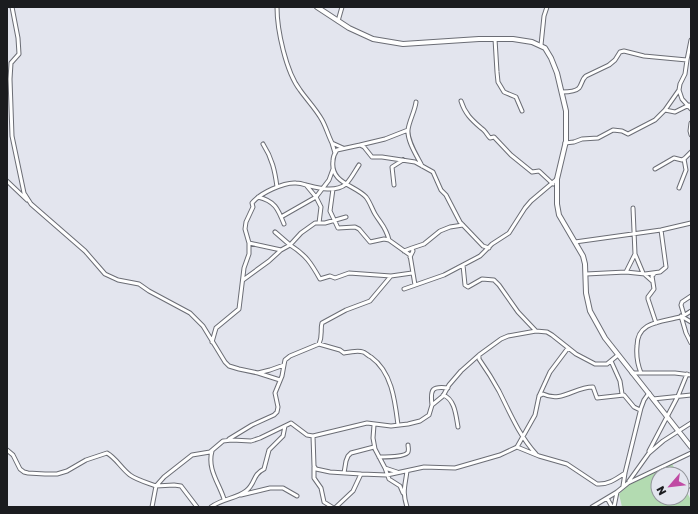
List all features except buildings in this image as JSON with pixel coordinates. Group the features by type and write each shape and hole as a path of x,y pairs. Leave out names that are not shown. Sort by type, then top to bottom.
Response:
{"street":[{"path":"12,7 18,38 19,54 11,63 10,79 12,136 24,193 31,204"},
{"path":"277,7 277,18 281,40 293,78 299,89 322,119 335,154"},
{"path":"317,7 349,28 373,39 403,44 513,39 532,42 545,48 557,72 566,111 565,143 557,179 559,215 583,256 586,274 586,293 590,311 595,322 618,355 691,447"},
{"path":"338,21 342,7"},
{"path":"541,45 544,16 547,7"},
{"path":"495,39 498,82 504,92 516,97 522,111"},
{"path":"565,143 582,139 598,138 613,130 622,131 628,134 655,120 665,110 679,90 685,74 691,40"},
{"path":"562,92 572,91 579,87 586,76 609,65 615,60 620,52 624,51 644,56 687,60"},
{"path":"679,90 682,98 691,109"},
{"path":"461,101 469,118 483,129 490,138 494,137 511,155 532,172 539,171 552,183 557,185"},
{"path":"416,102 408,130 409,138 422,166"},
{"path":"665,110 675,112 689,105"},
{"path":"691,123 691,135"},
{"path":"389,240 388,232 367,198 334,174 333,159 337,150 385,139 408,130"},
{"path":"332,143 343,148"},
{"path":"263,144 274,165 277,187"},
{"path":"360,145 364,147 372,157 415,162 434,172 441,190 446,195 463,225 483,246 489,248"},
{"path":"684,159 691,152"},
{"path":"655,169 674,158 684,159"},
{"path":"679,188 686,170 684,159"},
{"path":"394,185 392,167 403,160"},
{"path":"212,342 216,328 239,309 244,268 249,254 245,229 246,222 253,207 252,203 266,192 277,187 295,183 322,189 333,189 346,184 359,165"},
{"path":"281,216 316,197 329,180 333,168"},
{"path":"404,289 444,275 480,256 509,233 531,201 557,179"},
{"path":"7,181 85,251 105,274 118,280 139,284 190,313 203,326 229,366 280,380"},
{"path":"306,185 316,197 321,207 319,223"},
{"path":"333,189 330,212 338,228 355,227 359,229 370,242 384,239 389,240 410,257"},
{"path":"258,198 275,205 284,224"},
{"path":"633,208 635,254 642,273 652,281"},
{"path":"243,280 281,250 290,245 301,233 315,222 319,223 334,221 346,217"},
{"path":"575,242 661,230 691,223"},
{"path":"404,251 424,244 434,234 440,231 450,227 463,225"},
{"path":"586,274 660,272 666,267 661,230"},
{"path":"275,232 310,261 320,279 330,276 335,278 349,273 391,276 412,273"},
{"path":"248,243 281,250"},
{"path":"412,248 413,251 410,257 414,285"},
{"path":"626,272 635,254"},
{"path":"462,265 465,285 468,287 471,286 482,279 494,280 507,294 518,312 536,331"},
{"path":"655,272 652,276 654,289 648,299 656,323"},
{"path":"319,344 322,334 322,323 346,310 370,301 391,276"},
{"path":"691,296 682,302 681,305 686,333 691,343"},
{"path":"641,373 636,360 637,340 640,331 648,325 683,316 691,311"},
{"path":"683,316 691,322"},
{"path":"432,405 443,395 461,371 496,342 508,336 536,331 547,332 568,348 595,364 603,365 618,355"},
{"path":"152,507 156,486 164,477 192,455 212,451 223,441 228,440 252,425 274,415 277,412 278,407 275,393 282,376 285,360 290,356 319,344 340,350 344,353 363,352 377,361 387,376 395,404 398,425"},
{"path":"314,466 316,469 330,472 388,475 424,467 455,468 500,455 517,447 535,416 539,396 550,372 568,348"},
{"path":"480,355 480,359 523,437 537,455"},
{"path":"611,361 620,381 622,394 634,407 640,410"},
{"path":"258,373 284,365"},
{"path":"632,373 675,373 691,375"},
{"path":"628,483 648,453 678,396 687,374"},
{"path":"228,440 251,441 291,424 307,435 313,436 348,426 366,423 374,425 408,424 429,415 432,405 432,391 438,387 448,388"},
{"path":"539,396 543,394 553,398 588,387 594,387 597,398 622,394"},
{"path":"623,486 640,410 649,393"},
{"path":"443,395 450,398 458,427"},
{"path":"653,399 691,395"},
{"path":"648,453 663,441 691,423"},
{"path":"374,425 374,447 391,482 400,486 404,493 407,507"},
{"path":"237,496 251,487 258,472 264,469 269,450 282,436 285,426"},
{"path":"313,436 314,478 321,488 324,502 332,507"},
{"path":"380,457 402,456 407,454 408,445"},
{"path":"344,473 348,456 351,453 374,447"},
{"path":"517,447 567,464 597,484 610,483 625,473"},
{"path":"7,450 13,455 20,469 28,474 57,474 67,471 86,460 107,453 113,456 119,465 132,476 156,486 181,486 197,507"},
{"path":"212,451 210,456 213,473 221,488 224,499"},
{"path":"592,507 617,492 628,483 691,453"},
{"path":"385,468 398,473"},
{"path":"404,493 407,471"},
{"path":"336,507 353,491 361,474"},
{"path":"211,507 224,499 270,488 283,488 297,496"},
{"path":"613,507 617,492"},
{"path":"607,498 613,507"}],"green space":[{"path":"650,474 650,506 690,506 690,498 691,507 622,507 619,494 628,485"}]}
